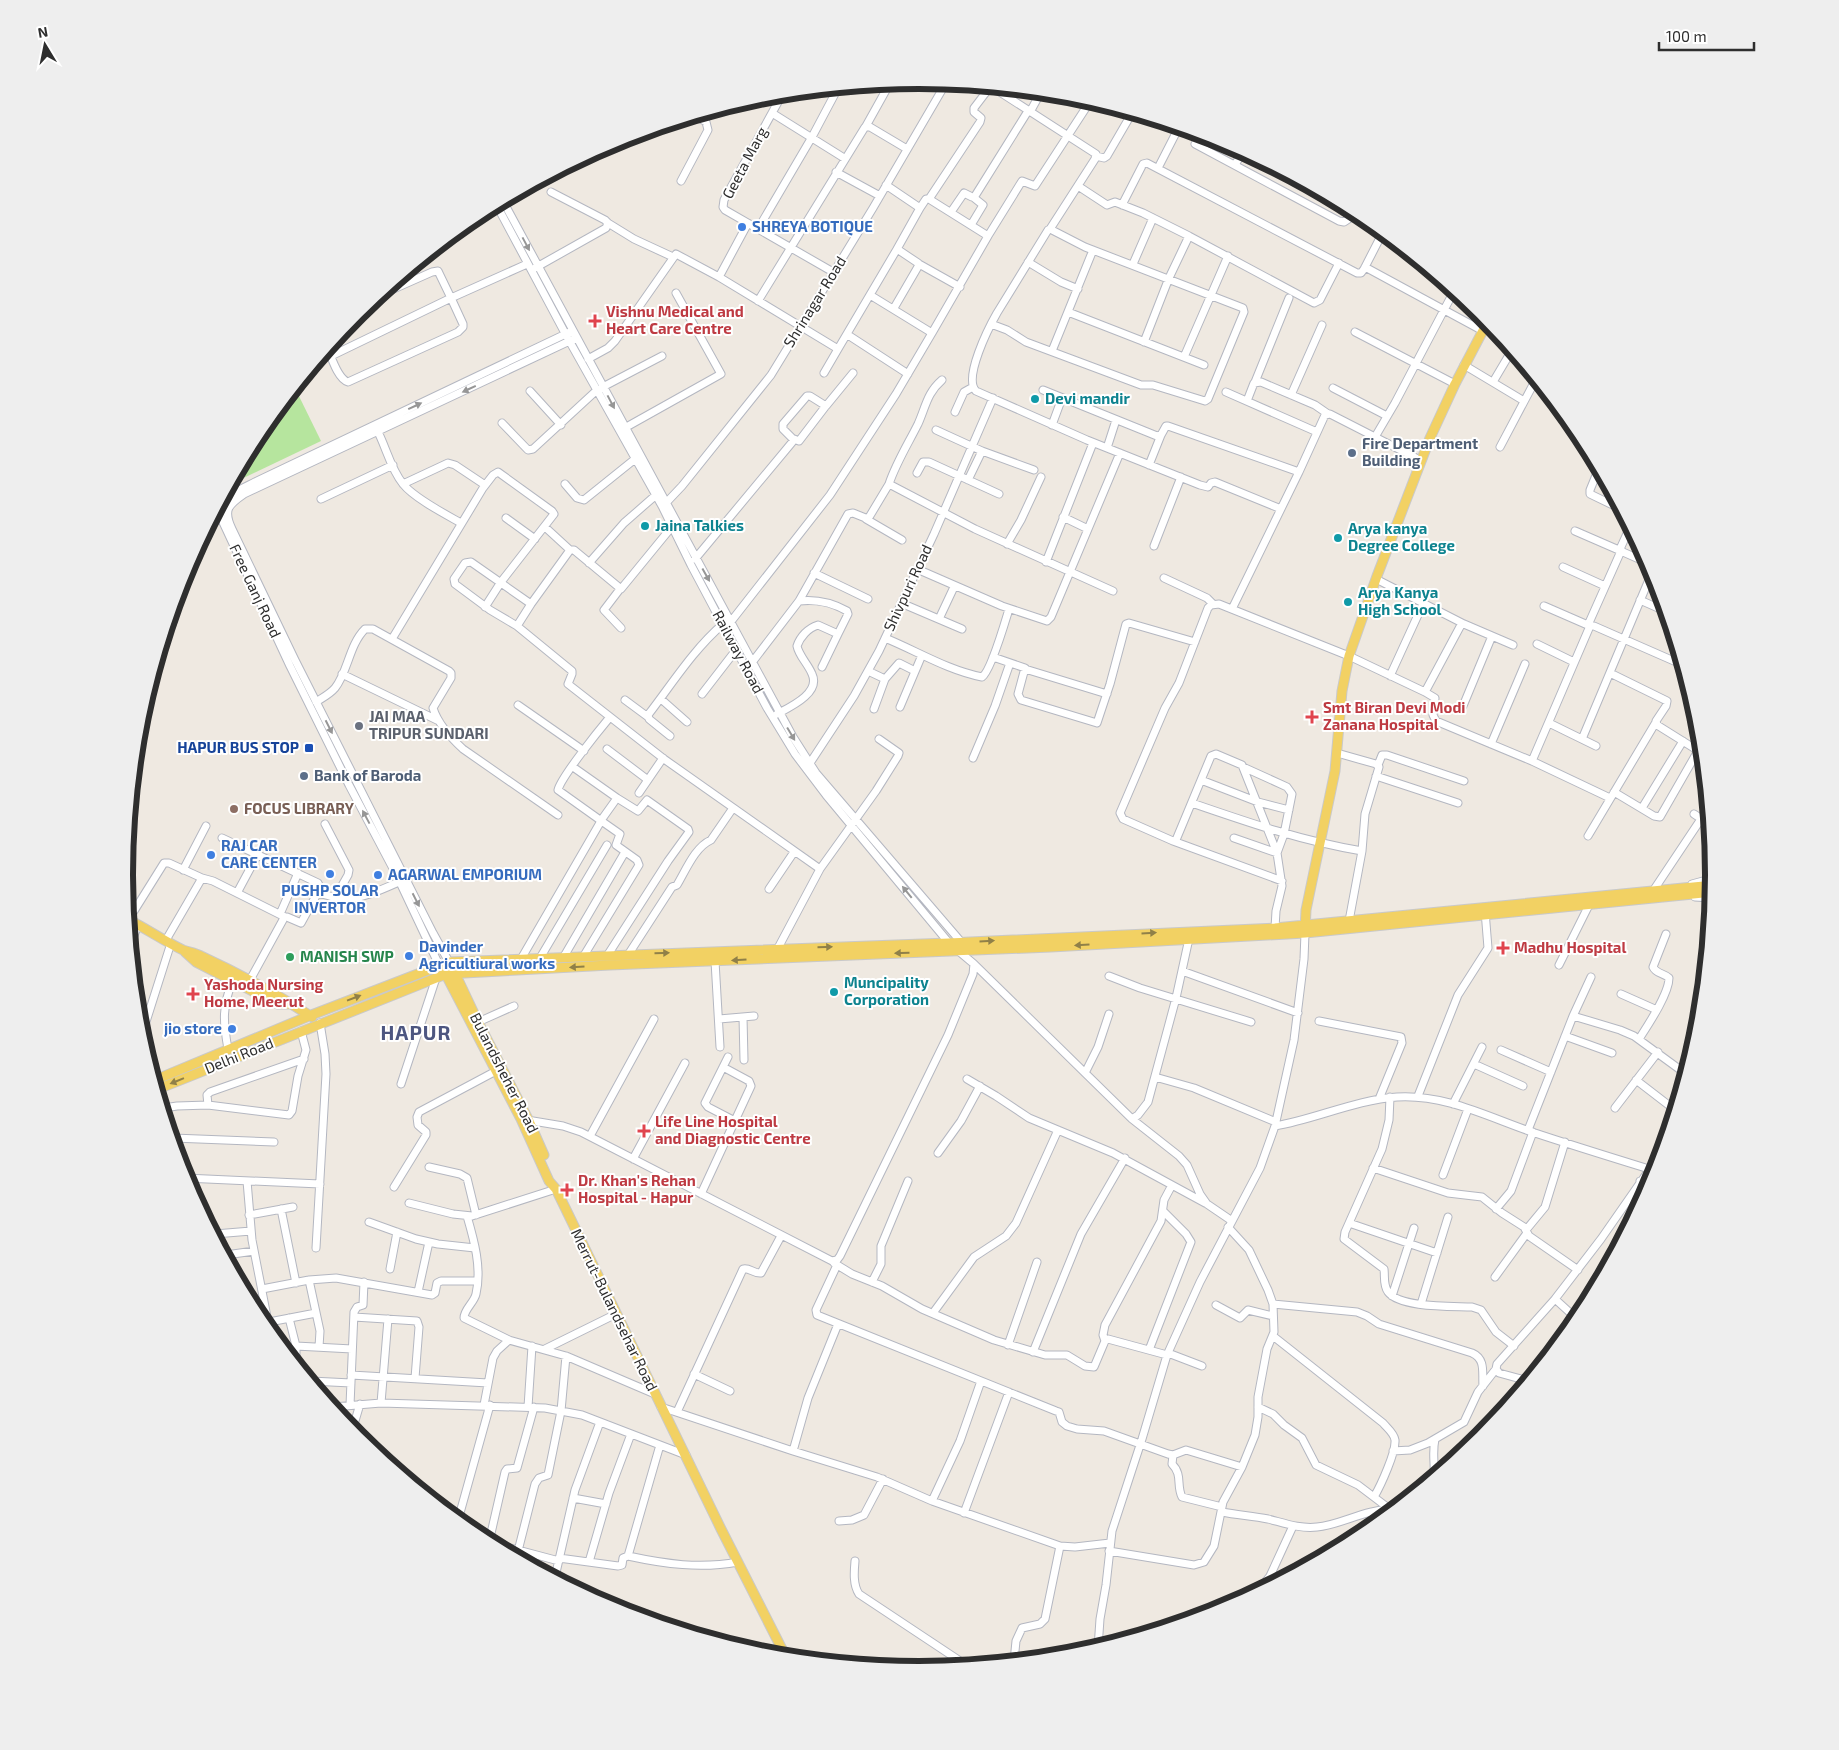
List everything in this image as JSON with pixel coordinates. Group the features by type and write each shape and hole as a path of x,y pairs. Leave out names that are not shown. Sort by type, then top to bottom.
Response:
{"main road":[{"path":"1305,929 1306,910 1337,753 1342,691 1349,656 1420,460 1455,384 1484,328"},
{"path":"961,947 1305,929 1677,892 1706,883"},
{"path":"1637,896 1653,891 1705,892"},
{"path":"1190,936 1275,928 1305,929 1349,920 1416,918"},
{"path":"135,922 183,950 200,956 282,997 288,1004 320,1023"},
{"name":"Delhi Road","path":"160,1078 309,1016 449,962 778,948 949,943 961,947"},
{"name":"Delhi Road","path":"163,1087 320,1023 436,978 451,974 961,947"},
{"path":"183,950 196,962 278,1004 288,1004"},
{"name":"Bulandsheher Road","path":"449,962 451,974 478,1022 554,1179 555,1188"},
{"path":"439,965 451,974 496,1071 525,1120"},
{"path":"372,991 377,1001"},
{"name":"Merrut-Bulandsehar Road","path":"555,1188 661,1407 782,1649"}],"street":[{"name":"Shrinagar Road","path":"664,504 699,465 770,375 880,196 942,89"},
{"path":"758,301 844,158 866,126 886,90"},
{"path":"824,373 848,335 920,208 926,199 929,198 980,122 981,118 974,112 974,108 987,92"},
{"path":"758,229 835,93"},
{"path":"1000,93 1095,152 1096,156 1104,158 1129,118"},
{"path":"973,197 1037,98"},
{"name":"Geeta Marg","path":"748,223 725,210 723,207 724,200 779,102"},
{"path":"648,717 689,659 710,635 731,622 830,496 908,374 1022,181 1035,186 1086,107"},
{"path":"772,114 844,158"},
{"path":"681,181 708,130 706,122 702,120"},
{"path":"866,126 907,149"},
{"path":"1158,168 1177,132"},
{"path":"1195,144 1339,222 1344,222 1351,218"},
{"path":"973,387 975,366 990,324 1096,156"},
{"path":"1235,165 1239,158"},
{"path":"1122,205 1143,164 1148,163 1360,273 1380,238"},
{"path":"836,172 880,196"},
{"path":"886,185 920,208"},
{"path":"1078,186 1107,205 1114,202 1153,218 1314,303 1320,300 1339,263"},
{"path":"551,192 634,239 673,257"},
{"path":"951,212 964,193 973,197 983,204 971,225"},
{"path":"929,198 988,236"},
{"path":"506,207 538,266 571,337 588,359 600,389"},
{"path":"499,211 529,267 571,337 674,523 697,557 753,662 776,715 806,696 812,688 813,675 797,649 800,639 810,629 818,626 838,634"},
{"path":"1133,264 1153,218"},
{"path":"335,349 451,298 529,267 538,266 606,228 608,223"},
{"path":"719,277 748,223 833,272"},
{"path":"990,324 1007,330 1026,342 1141,385 1153,385 1205,401 1208,399 1244,310 1212,295 1093,250 1050,229"},
{"path":"1144,342 1169,278 1189,236"},
{"path":"897,249 960,287"},
{"path":"1052,351 1093,250"},
{"path":"588,359 608,348 615,341 676,254 719,277 838,349"},
{"path":"1184,357 1228,256"},
{"path":"1028,262 1078,289"},
{"path":"894,308 919,264"},
{"path":"1365,267 1482,331"},
{"path":"330,355 343,380 348,382 458,332 463,327 438,271 397,287"},
{"path":"622,429 721,374 676,293"},
{"path":"870,294 932,333"},
{"path":"1375,437 1451,296"},
{"path":"1247,401 1289,298"},
{"path":"1068,312 1204,365"},
{"path":"1291,395 1322,325"},
{"path":"1355,332 1455,384"},
{"path":"848,335 908,374"},
{"name":"Free Ganj Road","path":"232,495 571,337"},
{"path":"1492,382 1509,355"},
{"path":"502,423 524,446 531,450 600,389 662,356"},
{"path":"1464,366 1524,401"},
{"path":"825,407 810,396 806,397 782,426 794,439 800,441 853,373"},
{"path":"866,519 889,484 899,458 922,414 929,395 942,380"},
{"path":"1255,382 1261,382 1323,409 1328,414 1420,460"},
{"path":"1500,447 1533,384"},
{"path":"973,387 1052,425 1149,465 1206,487 1215,482 1280,509"},
{"path":"956,412 964,392 973,387"},
{"path":"1333,388 1387,416"},
{"path":"1044,390 1156,436 1161,435"},
{"path":"530,392 561,425"},
{"path":"1226,392 1316,432"},
{"name":"Shivpuri Road","path":"807,766 844,714 885,638 943,513 993,398"},
{"path":"1052,425 1062,398"},
{"path":"1232,609 1299,472 1323,417 1328,414"},
{"path":"1107,448 1116,420"},
{"path":"1149,465 1161,435 1166,426 1168,426 1299,472"},
{"path":"376,428 403,484 418,497 461,523"},
{"path":"622,429 635,459 656,495 664,504"},
{"path":"936,430 982,451 1034,470"},
{"path":"691,565 794,439"},
{"path":"1046,562 1093,442"},
{"path":"342,444 244,494 228,510 228,520 316,702 449,962"},
{"path":"968,480 982,451"},
{"path":"917,570 1010,609 1047,622 1051,617 1120,453"},
{"path":"565,484 577,498 584,500 635,459"},
{"path":"917,473 923,462 926,461 999,494"},
{"path":"403,484 448,463 455,465 485,485"},
{"path":"321,500 393,465"},
{"path":"392,639 485,485 494,473 498,472 554,513 485,606"},
{"path":"1596,475 1590,494 1612,504"},
{"path":"1008,544 1041,477"},
{"path":"1154,546 1181,477"},
{"path":"889,484 943,513 1046,562 1113,591"},
{"path":"589,563 624,522 656,495"},
{"path":"747,669 799,601 848,514 853,513 866,519 902,540"},
{"name":"Free Ganj Road","path":"220,515 290,666 439,965"},
{"path":"1063,517 1088,529"},
{"path":"506,518 535,539"},
{"path":"621,628 604,610 674,523"},
{"name":"Railway Road","path":"674,523 691,565 736,650 807,766 895,871 949,943"},
{"path":"544,527 620,589"},
{"path":"1575,531 1639,559"},
{"path":"1532,760 1627,532"},
{"path":"517,626 570,550"},
{"path":"531,604 470,561 465,563 454,579 455,584 517,626 572,671 568,684 663,758 820,869"},
{"path":"1563,567 1604,586"},
{"path":"814,572 868,599"},
{"path":"1164,578 1208,598 1213,604"},
{"path":"1376,579 1462,623 1513,644"},
{"path":"1582,739 1648,581"},
{"path":"940,619 954,586"},
{"path":"711,603 719,598"},
{"path":"1640,600 1659,608"},
{"path":"799,601 826,602 847,611 848,614 822,667"},
{"path":"901,603 962,629"},
{"path":"1282,881 1122,819 1120,813 1165,708 1179,683 1208,608 1213,604 1219,604 1349,656 1425,692 1434,698 1433,715 1436,721 1642,808 1657,818 1662,816 1696,756"},
{"path":"1390,676 1423,604"},
{"path":"1544,606 1676,663"},
{"path":"885,638 913,649 947,667 982,677 986,674 993,657 1010,609"},
{"path":"1026,669 1018,698 1096,723 1107,694 1125,627 1128,623 1195,642"},
{"path":"1425,692 1462,623"},
{"path":"316,702 335,688 353,648 365,629 372,629 451,673 451,678 433,708 439,721 450,736 464,749 558,815"},
{"path":"1463,706 1492,636"},
{"path":"1537,644 1574,662"},
{"path":"702,694 736,650"},
{"path":"900,706 922,655"},
{"path":"993,657 1107,694"},
{"path":"874,709 885,679 899,663 915,671"},
{"path":"973,758 995,706 1010,663"},
{"path":"1492,744 1525,664"},
{"path":"868,671 885,679"},
{"path":"1588,836 1667,704 1667,701 1610,673"},
{"path":"342,674 439,721"},
{"path":"661,699 687,722"},
{"path":"625,700 670,736"},
{"path":"518,705 584,750"},
{"path":"583,957 640,865 639,862 615,844 620,834 558,789 594,736 610,717"},
{"path":"1656,722 1663,729 1695,749"},
{"path":"1549,723 1596,746"},
{"path":"778,948 820,869 876,791 899,754 879,739"},
{"path":"1642,808 1683,742"},
{"path":"607,749 648,780"},
{"path":"1337,753 1378,765"},
{"path":"1173,840 1178,838 1210,758 1214,754 1239,763 1243,767 1290,789 1292,794 1289,810 1284,834 1277,853"},
{"path":"1349,920 1362,851 1365,814 1382,755 1387,755 1464,781"},
{"path":"639,792 663,758"},
{"path":"572,767 638,810 646,800 690,832 668,861 607,956"},
{"path":"1243,767 1277,853 1282,881 1275,928"},
{"path":"1376,776 1458,803"},
{"path":"1201,780 1258,802 1289,810"},
{"path":"521,959 601,820 617,798"},
{"path":"1192,803 1269,830 1320,844 1362,851"},
{"path":"628,955 672,887 677,885 704,843 711,840 734,808"},
{"path":"1653,891 1701,819 1694,814"},
{"path":"325,824 349,870 335,898"},
{"path":"183,870 206,826"},
{"path":"134,910 162,864 166,862 213,881 282,916 301,923 319,894 320,884 222,838"},
{"path":"1234,838 1277,853"},
{"path":"540,958 607,846"},
{"path":"562,958 625,852"},
{"path":"769,890 794,852"},
{"path":"237,893 258,854"},
{"path":"895,871 974,964 1132,1119 1184,1160 1200,1194 1207,1204"},
{"path":"250,980 282,916 298,873"},
{"path":"147,1019 169,942 202,878"},
{"path":"319,894 347,899 360,897 399,882"},
{"path":"1677,892 1705,897"},
{"path":"1559,965 1588,901"},
{"path":"1418,1096 1458,995 1488,948 1485,911"},
{"path":"135,931 138,924"},
{"path":"1099,1640 1112,1531 1168,1354 1200,1282 1260,1168 1275,1124 1294,1040 1304,959 1305,929"},
{"path":"1639,1039 1657,1010 1668,984 1669,978 1656,971 1653,967 1666,934"},
{"path":"1132,1119 1138,1115 1148,1102 1176,998 1190,936"},
{"path":"715,961 720,1047"},
{"path":"974,964 973,974 948,1034 835,1263 816,1313 817,1315 1059,1412 1062,1422 1067,1426 1077,1429 1104,1431 1173,1455 1186,1450 1242,1467"},
{"path":"1182,970 1298,1013"},
{"path":"1109,976 1140,988 1251,1022"},
{"path":"1496,1209 1511,1191 1551,1072 1591,977"},
{"path":"401,1084 436,978"},
{"path":"228,1050 223,1014 226,996 233,980"},
{"path":"1621,994 1657,1010"},
{"path":"478,1022 514,1006"},
{"path":"1085,1073 1098,1047 1109,1014"},
{"path":"719,1019 754,1016"},
{"path":"1573,1016 1620,1030 1639,1039 1681,1070"},
{"path":"743,1017 744,1060"},
{"path":"590,1136 654,1019"},
{"path":"1320,1021 1402,1037 1402,1043 1379,1098"},
{"path":"316,1248 326,1074 320,1023"},
{"path":"169,1107 208,1105 289,1115 292,1111 298,1076 306,1050 301,1031"},
{"path":"1565,1036 1612,1053"},
{"path":"1454,1104 1482,1047"},
{"path":"1501,1050 1551,1072"},
{"path":"1614,1108 1658,1052"},
{"path":"728,1057 706,1103 708,1107 734,1121"},
{"path":"208,1105 207,1095 210,1092 304,1059"},
{"path":"633,1159 685,1063"},
{"path":"1474,1064 1523,1086"},
{"path":"701,1194 751,1084 723,1067"},
{"path":"394,1187 426,1135 426,1132 418,1125 417,1117 420,1112 496,1071"},
{"path":"1155,1077 1194,1088 1275,1124 1291,1123 1379,1098 1418,1096 1435,1098 1649,1169"},
{"path":"661,1407 882,1479 932,1501 1060,1546 1109,1547 1194,1565 1208,1558 1214,1546 1222,1510 1255,1435 1258,1397 1267,1349 1273,1336 1273,1304 1252,1256 1230,1224 1207,1204 1124,1158 1029,1118 967,1079"},
{"path":"1636,1080 1670,1106"},
{"path":"938,1153 961,1121 980,1086"},
{"path":"1390,1097 1387,1130 1382,1149 1349,1223 1344,1239 1384,1269 1385,1286 1392,1296 1398,1300 1420,1304 1472,1307 1482,1310 1496,1332 1514,1346"},
{"path":"1443,1175 1468,1108"},
{"path":"525,1120 572,1128 590,1136 835,1263 852,1274 933,1313 1008,1344 1050,1356 1067,1356 1090,1367 1096,1364 1105,1341 1103,1335 1105,1325 1161,1221 1164,1200 1172,1185"},
{"path":"933,1313 974,1257 999,1241 1016,1223 1058,1130"},
{"path":"179,1138 274,1142"},
{"path":"1495,1277 1526,1231 1545,1207 1565,1142"},
{"path":"1033,1352 1075,1246 1124,1158"},
{"path":"429,1167 460,1174 466,1178 476,1215"},
{"path":"1374,1168 1448,1193 1478,1196 1522,1225 1526,1231 1578,1270"},
{"path":"1393,1451 1410,1450 1435,1440 1464,1422 1483,1386 1498,1364 1578,1270 1648,1170"},
{"path":"194,1178 320,1184"},
{"path":"247,1181 251,1231 264,1310"},
{"path":"872,1282 881,1264 881,1246 908,1182"},
{"path":"409,1203 467,1216 476,1215 555,1188"},
{"path":"250,1215 293,1207"},
{"path":"281,1209 296,1283"},
{"path":"1149,1350 1191,1242 1186,1234 1163,1211"},
{"path":"467,1216 475,1248 477,1281 476,1294 464,1312 464,1318 509,1340 566,1356 655,1394"},
{"path":"1420,1304 1448,1217"},
{"path":"369,1222 429,1242 475,1248"},
{"path":"1349,1223 1437,1253"},
{"path":"1392,1296 1414,1228"},
{"path":"220,1234 251,1231"},
{"path":"390,1269 397,1232"},
{"path":"677,1412 742,1269 746,1268 756,1273 762,1273 781,1236"},
{"path":"418,1292 429,1242"},
{"path":"231,1254 254,1251"},
{"path":"1008,1344 1037,1262"},
{"path":"262,1289 326,1277 434,1294 436,1283 441,1280 477,1281"},
{"path":"309,1280 320,1331 319,1347"},
{"path":"350,1405 354,1317 355,1309 362,1305 364,1282"},
{"path":"1555,1299 1572,1314"},
{"path":"1273,1304 1357,1312 1379,1324 1472,1353 1477,1355 1482,1361 1483,1386"},
{"path":"1216,1305 1240,1318 1248,1310 1273,1316"},
{"path":"272,1321 316,1313"},
{"path":"545,1349 616,1314"},
{"path":"354,1317 414,1320 419,1323 415,1378"},
{"path":"289,1318 296,1346 296,1354"},
{"path":"381,1403 388,1319"},
{"path":"793,1451 808,1398 838,1324"},
{"path":"1273,1336 1383,1423 1393,1436 1395,1440 1393,1451 1383,1481 1374,1496"},
{"path":"1105,1341 1113,1339 1168,1354 1202,1366"},
{"path":"460,1512 487,1405 488,1383 493,1358 509,1340"},
{"path":"296,1346 352,1349"},
{"path":"492,1535 506,1472 507,1469 517,1468 531,1407 532,1346"},
{"path":"518,1551 535,1484 540,1478 548,1475 561,1411 566,1356"},
{"path":"1496,1369 1499,1374 1522,1380"},
{"path":"694,1374 730,1391"},
{"path":"318,1381 384,1376 488,1383"},
{"path":"932,1501 960,1441 981,1381"},
{"path":"964,1513 1009,1392"},
{"path":"340,1406 381,1403 487,1405 531,1407 561,1411 600,1422 686,1455"},
{"path":"355,1421 360,1404"},
{"path":"1258,1407 1274,1414 1286,1427 1302,1438 1316,1465 1358,1485 1388,1506"},
{"path":"556,1572 573,1498 600,1422"},
{"path":"589,1562 606,1504 631,1434"},
{"path":"1435,1440 1432,1453 1435,1469"},
{"path":"518,1551 559,1560 622,1565 625,1556 628,1556 660,1445"},
{"path":"1173,1455 1172,1464 1178,1470 1182,1497 1222,1510 1305,1528 1324,1527 1352,1517 1380,1512"},
{"path":"839,1521 852,1520 864,1515 882,1479"},
{"path":"573,1498 606,1504"},
{"path":"1267,1580 1293,1526"},
{"path":"1015,1656 1016,1641 1022,1628 1040,1624 1045,1619 1060,1546"},
{"path":"628,1556 699,1566 738,1562"},
{"path":"854,1561 856,1588 859,1594 959,1660"}],"green space":[{"path":"298,394 321,441 241,479 266,438"}],"place":[{"name":"SHREYA BOTIQUE","path":"742,227"},
{"name":"Vishnu Medical and Heart Care Centre","path":"595,321"},
{"name":"Devi mandir","path":"1035,399"},
{"name":"Fire Department Building","path":"1352,453"},
{"name":"Jaina Talkies","path":"645,526"},
{"name":"Arya kanya Degree College","path":"1338,538"},
{"name":"Arya Kanya High School","path":"1348,602"},
{"name":"Smt Biran Devi Modi Zanana Hospital","path":"1312,717"},
{"name":"JAI MAA TRIPUR SUNDARI","path":"359,726"},
{"name":"HAPUR BUS STOP","path":"309,748"},
{"name":"Bank of Baroda","path":"304,776"},
{"name":"FOCUS LIBRARY","path":"234,809"},
{"name":"RAJ CAR CARE CENTER","path":"211,855"},
{"name":"PUSHP SOLAR INVERTOR","path":"330,874"},
{"name":"AGARWAL EMPORIUM","path":"378,875"},
{"name":"Madhu Hospital","path":"1503,948"},
{"name":"Davinder Agricultiural works","path":"409,956"},
{"name":"MANISH SWP","path":"290,957"},
{"name":"Muncipality Corporation","path":"834,992"},
{"name":"Yashoda Nursing Home, Meerut","path":"193,994"},
{"name":"jio store","path":"232,1029"},
{"name":"Life Line Hospital and Diagnostic Centre","path":"644,1131"},
{"name":"Dr. Khan's Rehan Hospital - Hapur","path":"567,1190"}],"district":[{"name":"HAPUR","path":"416,1033"}]}
